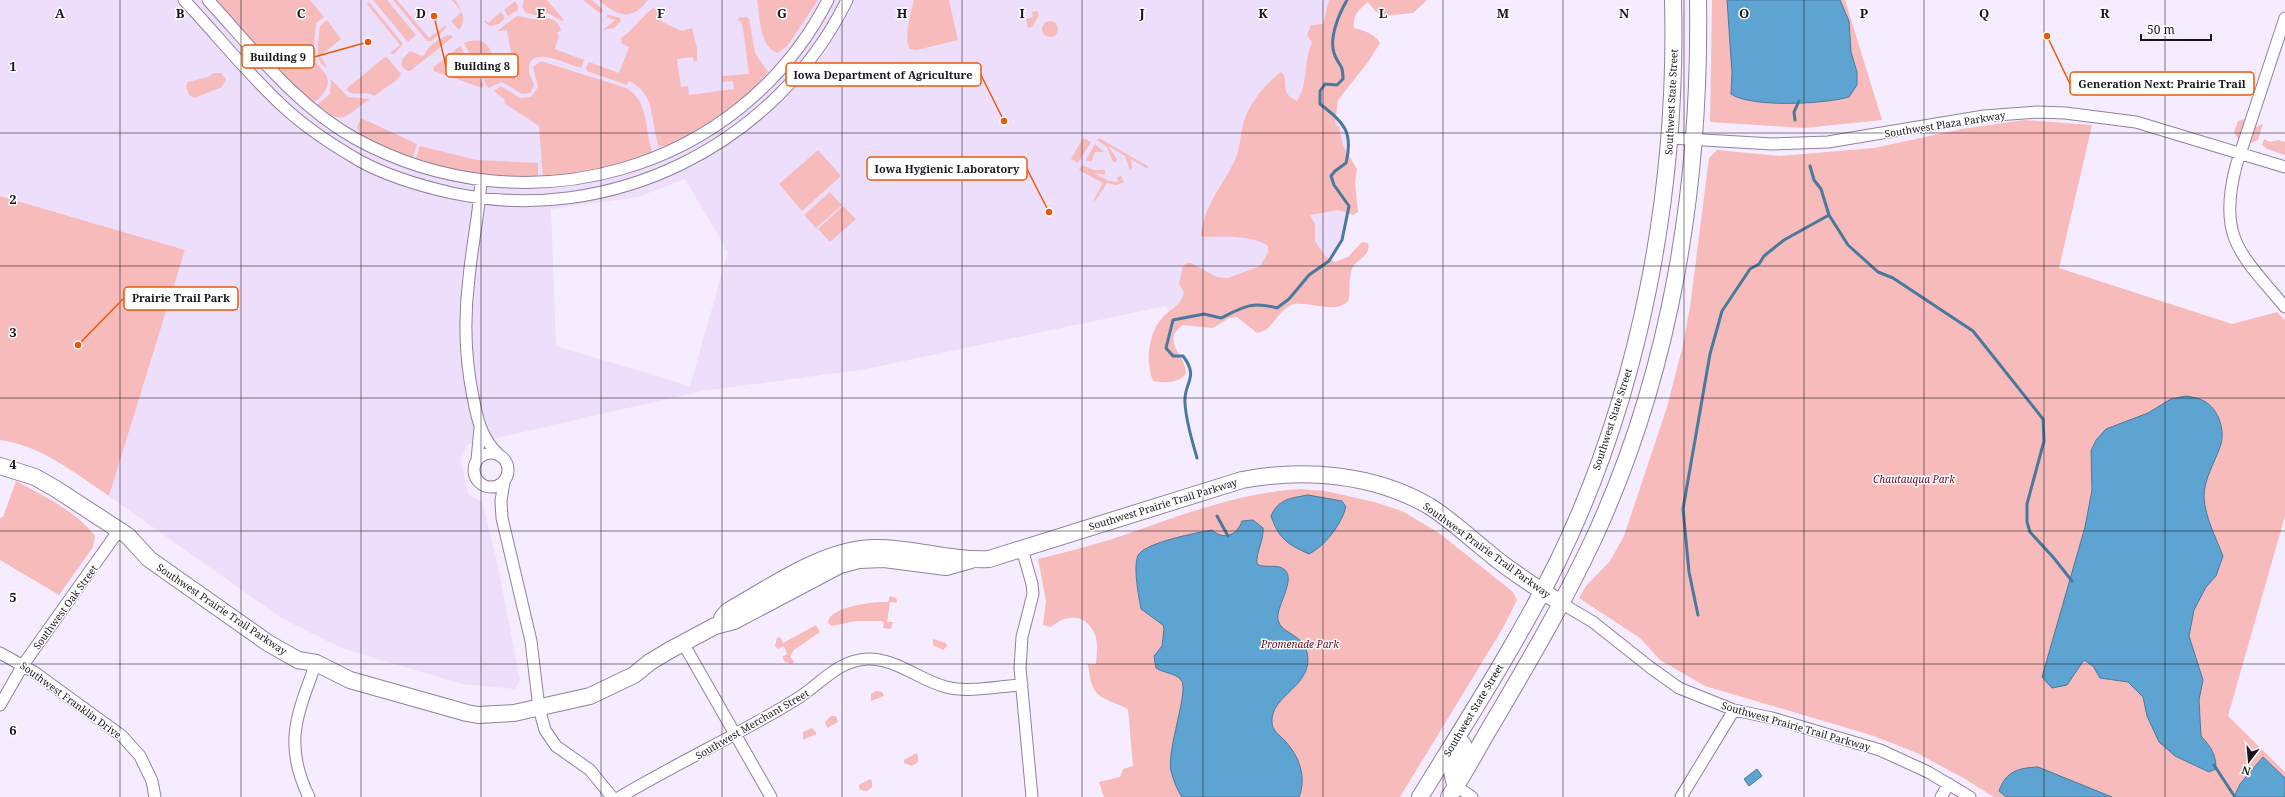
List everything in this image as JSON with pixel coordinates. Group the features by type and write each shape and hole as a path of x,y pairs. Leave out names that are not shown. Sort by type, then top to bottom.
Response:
{"main road":[{"name":"Southwest State Street","path":"1424,791 1494,678 1542,591 1570,533 1611,426 1635,345 1658,235 1670,138 1674,67 1673,0"},
{"path":"1452,792 1534,654 1562,603 1593,539 1616,486 1652,377 1668,317 1680,258 1688,207 1697,97 1698,0"},
{"name":"Southwest Prairie Trail Parkway","path":"0,466 35,477 120,530 136,542 149,559 268,643 298,660 323,666 350,680 452,710 478,715 514,713 590,696 634,675 650,662 715,626 734,621 817,575 845,563 858,560 884,559 946,567 970,560 988,559 1088,526 1242,480 1282,475 1326,475 1351,478 1375,484 1429,506 1490,554 1542,591 1562,603"},
{"path":"1452,792 1451,776 1453,766 1481,710 1494,678"},
{"path":"1424,791 1448,783 1452,792"}],"street":[{"path":"184,0 265,89 317,135 363,162 397,177 428,187 480,198 541,201 595,194 648,179 706,152 736,132 780,94 817,50 847,0"},
{"path":"208,0 264,63 298,96 338,127 374,148 413,165 441,173 481,181 523,184 577,180 627,168 680,146 726,118 768,82 799,46 828,0"},
{"path":"2285,18 2230,188 2228,214 2233,235 2248,264 2285,307"},
{"name":"Southwest Plaza Parkway","path":"1670,138 1772,144 1828,142 1984,116 2037,112 2065,113 2136,122 2285,167"},
{"path":"481,181 480,198 468,280 466,324 470,380 480,428 477,460 474,466 475,477 479,483 486,487 496,487 504,482"},
{"path":"480,428 492,448 505,460 509,468 504,482 501,501 502,518 531,641 540,708 545,730 556,746 590,770 612,797"},
{"path":"477,460 486,453 498,454"},
{"path":"486,487 502,518"},
{"name":"Southwest Oak Street","path":"0,705 23,665 120,530"},
{"path":"1022,549 1032,584 1033,594 1021,645 1022,685 1032,797"},
{"name":"Southwest Prairie Trail Parkway","path":"1562,603 1593,622 1679,688 1734,710 1772,718 1880,750 1904,760 1970,797"},
{"path":"683,643 771,797"},
{"name":"Southwest Franklin Drive","path":"0,653 23,665 122,736 140,756 152,781 156,797"},
{"name":"Southwest Merchant Street","path":"620,797 795,700 835,669 866,659 889,662 948,687 975,689 1022,685"},
{"path":"309,797 299,777 294,747 298,713 323,666"},
{"path":"1681,797 1734,710"},
{"path":"1940,797 1949,784"},
{"path":"1452,792 1472,797"}],"shaded area":[{"path":"0,0 1347,0 1331,112 1343,122 1347,134 1348,221 1342,240 1329,261 1173,320 1166,306 861,370 702,391 467,445 461,460 468,494 482,502 497,561 520,680 515,689 462,684 341,648 281,618 109,496 185,250 0,196","holes":["685,179 728,252 690,386 556,346 551,209 638,197"]}],"green space":[{"path":"214,0 310,0 324,17 316,23 313,57 327,76 328,85 324,93 313,103 266,57"},
{"path":"373,0 387,0 416,35 408,42"},
{"path":"393,0 397,0 429,38 446,25 445,29 431,41 427,41"},
{"path":"452,0 455,0 462,12"},
{"path":"524,0 547,0 564,20 561,21 548,13 535,15 526,13 522,7"},
{"path":"583,0 592,0 603,10 601,14"},
{"path":"599,0 648,0 636,12 624,14 611,10"},
{"path":"757,0 818,0 788,45 778,53 767,45 764,38 760,23"},
{"path":"914,0 949,0 958,40 917,50 910,49 908,45 907,32"},
{"path":"1329,0 1427,0 1413,13 1384,16 1375,11 1368,2 1355,16 1354,28 1372,35 1380,43 1368,62 1338,100 1335,124 1339,127 1343,146 1357,169 1355,182 1358,212 1353,215 1338,210 1310,215 1315,224 1315,241 1325,256 1335,262 1348,257 1362,242 1368,243 1368,251 1352,269 1349,299 1342,305 1335,307 1302,304 1289,306 1267,329 1257,333 1237,317 1229,318 1213,328 1183,325 1176,331 1173,337 1176,350 1183,362 1185,375 1174,381 1153,381 1149,365 1149,348 1151,339 1158,323 1178,304 1182,297 1184,292 1179,284 1183,266 1187,263 1191,263 1217,277 1228,278 1260,266 1268,253 1268,246 1262,242 1237,237 1201,236 1205,215 1235,160 1245,118 1251,105 1260,93 1270,81 1281,72 1284,75 1287,93 1297,101 1303,87 1309,50 1312,43 1307,35 1311,25 1323,24"},
{"path":"1712,0 1845,0 1882,120 1804,128 1710,122"},
{"path":"515,1 518,6 518,10 508,16 504,10"},
{"path":"369,2 403,44 394,54 390,53 400,45 367,4"},
{"path":"654,8 661,14 662,22 682,31 692,28 697,48 697,61 694,62 693,57 677,59 681,87 688,86 689,95 734,89 733,81 722,82 722,76 749,74 743,28 741,22 737,20 739,18 746,17 749,19 755,53 768,72 741,102 677,143 659,147 651,110 644,93 629,81 627,85 587,71 586,68 589,62 619,73 629,47 622,44 621,38"},
{"path":"1037,11 1039,15 1032,27 1028,28 1026,19 1033,17 1032,12"},
{"path":"462,12 463,22 459,30 451,21"},
{"path":"501,12 505,18 499,24 490,26 484,22 486,20 488,23"},
{"path":"607,14 620,18 621,21 614,28 603,30 615,20 607,17"},
{"path":"517,16 531,19 549,18 556,21 561,30 557,33 559,36 555,49 584,60 581,68 551,58 536,58 531,61 529,68 534,86 530,93 522,94 502,82 488,88 464,43 473,40 485,43 492,54 496,76 507,74 505,54 511,53 507,30 497,31"},
{"path":"327,20 341,39 320,56 328,68 323,65 318,56 320,26"},
{"path":"1047,21 1053,21 1058,26 1056,35 1053,37 1047,37 1042,32 1042,26"},
{"path":"450,35 453,37 410,71 407,71 401,65 403,58 410,51 422,56 425,55 428,49 435,42"},
{"path":"460,46 484,85 482,88 434,71 434,67"},
{"path":"386,56 401,74 398,79 374,96 367,93 352,93 346,89"},
{"path":"541,61 626,88 634,94 643,109 653,154 617,167 543,179 539,126 504,103 505,100 494,91 501,86 520,98 531,97 538,87 533,67"},
{"path":"214,73 221,73 226,79 222,87 194,98 189,95 186,86 188,82 208,77"},
{"path":"331,79 348,97 370,99 344,117 333,116 316,106 330,94"},
{"path":"361,118 417,144 412,160 361,135 357,127"},
{"path":"2245,119 2238,139 2234,132 2238,121"},
{"name":"Chautauqua Park","path":"2024,120 2092,125 2059,268 2232,324 2277,312 2285,320 2285,516 2228,716 2285,772 2285,797 1994,797 1965,779 1917,753 1874,736 1705,686 1660,660 1640,638 1579,598 1586,586 1610,561 1624,536 1667,407 1682,349 1690,307 1709,158 1717,150 1780,156 1874,148 1962,129"},
{"path":"2263,124 2258,140 2251,143 2254,128"},
{"path":"1083,138 1091,142 1078,163 1071,159"},
{"path":"1099,138 1149,167 1146,168 1131,159 1132,168 1130,170 1125,156 1108,146 1117,159 1116,162 1113,162 1107,147 1097,140"},
{"path":"2264,139 2270,142 2279,140 2285,142 2285,155 2267,149 2262,145"},
{"path":"1095,144 1104,152 1095,152 1091,162 1086,160"},
{"path":"420,146 477,160 538,163 538,179 502,179 415,161"},
{"path":"818,150 841,176 802,211 779,184"},
{"path":"1082,165 1094,170 1105,170 1105,175 1094,173 1109,181 1118,182 1117,177 1121,176 1124,182 1116,185 1107,183 1096,200 1093,201 1103,183 1079,170"},
{"path":"830,192 842,205 816,228 804,215"},
{"path":"0,196 185,250 109,496 71,470 44,454 15,443 0,440"},
{"path":"843,206 856,219 830,242 818,229"},
{"path":"16,481 59,505 79,519 95,536 93,547 59,595 0,560 0,518 3,517"},
{"name":"Promenade Park","path":"1300,489 1326,491 1374,502 1402,511 1439,533 1513,592 1517,600 1503,628 1400,797 1104,797 1099,782 1120,777 1123,769 1133,766 1128,709 1099,695 1092,684 1088,664 1096,664 1097,646 1096,637 1088,624 1078,618 1067,618 1051,627 1043,625 1046,601 1038,559 1083,548 1227,501 1275,491"},
{"path":"890,596 896,598 897,601 897,603 890,602 887,622 893,622 891,629 883,628 884,622 880,621 856,621 832,626 828,623 830,617 836,612 854,606 874,602 888,602"},
{"path":"816,625 820,632 794,650 790,656 794,662 792,664 785,662 782,657 787,654 784,646 778,649 775,646 777,638 780,637 783,643"},
{"path":"933,639 946,643 947,646 943,650 933,645"},
{"path":"876,691 882,692 884,696 871,701 871,694"},
{"path":"831,716 836,716 838,722 827,728 825,722"},
{"path":"812,728 816,734 803,740 803,732"},
{"path":"916,753 918,756 918,762 912,766 904,763 904,760"},
{"path":"870,779 872,781 872,787 867,791 860,790 859,785"}],"water":[{"path":"1727,0 1840,0 1849,21 1851,52 1857,72 1857,85 1849,97 1806,103 1771,103 1754,101 1731,94 1732,73"},
{"path":"2186,396 2200,399 2214,409 2222,428 2222,441 2204,490 2204,497 2209,520 2223,556 2216,576 2206,587 2194,610 2189,636 2203,680 2199,700 2201,736 2212,751 2216,764 2216,769 2209,772 2175,756 2159,742 2147,716 2143,697 2128,682 2100,678 2093,666 2084,660 2067,685 2052,688 2042,677 2085,527 2092,490 2091,451 2096,440 2106,429 2148,413 2171,399"},
{"path":"1308,495 1342,501 1346,507 1344,514 1332,534 1321,546 1309,554 1289,544 1285,540 1277,530 1271,516 1277,506 1286,500"},
{"path":"1253,520 1263,528 1257,564 1282,568 1288,575 1287,587 1278,615 1280,625 1301,641 1307,652 1308,664 1305,673 1299,682 1278,704 1273,713 1272,722 1275,730 1290,747 1298,760 1302,774 1299,797 1182,797 1173,777 1170,762 1183,695 1183,686 1181,680 1173,674 1156,668 1154,656 1162,646 1164,629 1163,625 1141,609 1136,572 1137,558 1144,550 1162,542 1212,530 1221,535 1230,535 1237,530 1242,521"},
{"path":"2263,757 2285,778 2285,797 2234,797 2240,784"},
{"path":"2038,767 2112,797 2006,797 1999,791 2005,779 2009,775 2024,768"},
{"path":"1757,769 1762,776 1749,786 1744,779"}],"waterway":[{"path":"1197,458 1188,424 1185,403 1186,390 1191,375 1190,370 1183,356 1173,356 1166,348 1173,320 1204,314 1221,318 1242,308 1254,305 1277,308 1289,299 1309,275 1329,261 1342,240 1349,206 1334,185 1331,176 1346,163 1349,143 1345,128 1335,116 1320,104 1320,91 1325,84 1337,85 1343,79 1341,67 1334,53 1333,40 1338,19 1347,0"},
{"path":"1795,120 1794,112 1799,101"},
{"path":"1810,166 1814,180 1821,189 1829,215 1848,245 1878,272 1893,278 1973,331 2043,419 2044,441 2027,504 2027,522 2030,532 2072,581"},
{"path":"1698,615 1689,572 1683,509 1710,354 1722,311 1750,269 1759,264 1764,256 1784,240 1829,215"},
{"path":"1217,516 1228,536"},
{"path":"2214,765 2235,797"}],"place":[{"name":"Building 8","path":"434,16"},
{"name":"Generation Next: Prairie Trail","path":"2047,36"},
{"name":"Building 9","path":"368,42"},
{"name":"Iowa Department of Agriculture","path":"1004,121"},
{"name":"Iowa Hygienic Laboratory","path":"1049,212"},
{"name":"Prairie Trail Park","path":"78,345"}]}
